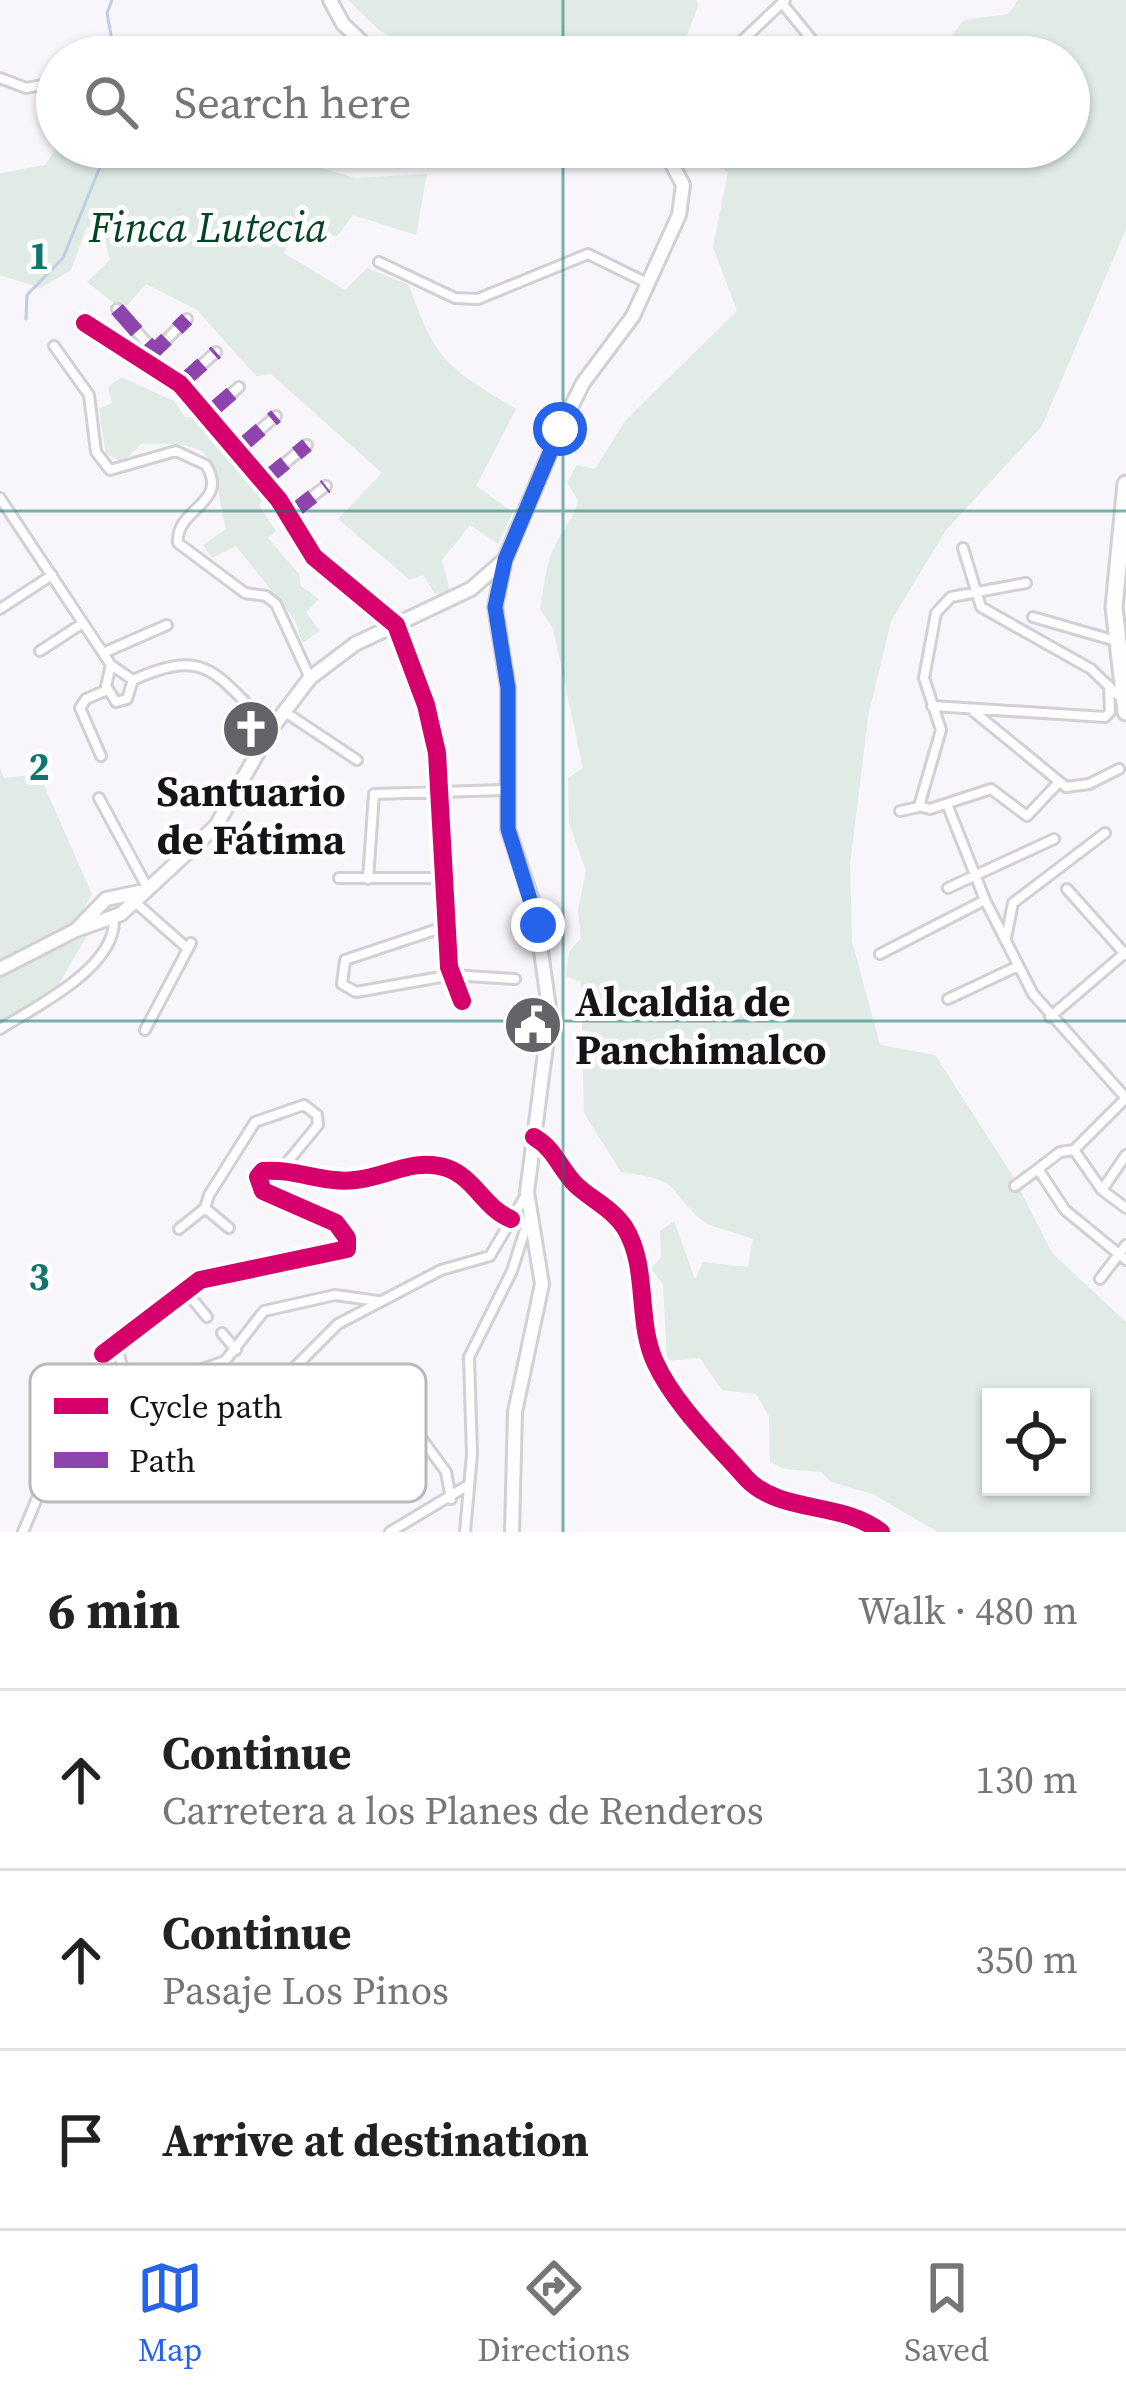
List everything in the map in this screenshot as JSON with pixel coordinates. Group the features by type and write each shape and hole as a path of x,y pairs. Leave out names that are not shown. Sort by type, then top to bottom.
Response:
{"highway":[{"path":"1125,706 1116,641 1115,566 1126,484"}],"main road":[{"path":"330,0 355,36"},
{"path":"512,1532 515,1412 542,1284 528,1235 527,1192 550,1006 535,909 510,845 508,688 495,607 505,560 578,392 633,316 683,202 677,168"},
{"path":"0,968 76,930 114,919 216,826 272,728 310,678 355,644 470,589 505,560"},
{"path":"470,589 495,607"},
{"path":"76,930 106,899 140,894"}],"street":[{"path":"747,36 783,2 810,36"},
{"path":"0,78 26,88 36,86"},
{"path":"379,262 455,298 478,299 588,254 649,284"},
{"path":"117,309 154,351"},
{"path":"146,360 187,319"},
{"path":"85,323 106,341 146,360 209,413 289,515 314,557 396,625 426,705 440,789 452,975 462,1001"},
{"path":"54,346 89,395 96,452 110,470 176,451 206,465 213,487 209,500 184,521 178,542 245,593 266,596 276,604 310,678"},
{"path":"179,384 216,352"},
{"path":"209,413 239,387"},
{"path":"238,449 276,416"},
{"path":"262,482 307,445"},
{"path":"289,515 326,486"},
{"path":"0,498 111,665 133,680"},
{"path":"963,548 982,607 1090,669 1125,706"},
{"path":"0,609 52,575"},
{"path":"920,807 941,730 924,678 936,613 951,597 1026,583"},
{"path":"1033,617 1116,641"},
{"path":"40,651 83,623"},
{"path":"103,653 167,625"},
{"path":"107,689 121,702 133,680 174,662 200,664 272,728"},
{"path":"107,689 111,665"},
{"path":"932,706 1105,717 1110,712 1109,686"},
{"path":"101,756 80,708 86,699 107,689"},
{"path":"972,710 1073,789 1118,769"},
{"path":"283,711 357,760"},
{"path":"900,811 947,804 992,789 1028,816 1059,782"},
{"path":"368,879 370,798 382,792 506,790"},
{"path":"99,797 140,894 189,946 145,1030"},
{"path":"947,804 974,876 1018,966 1050,1016 1126,1098 1074,1150 1060,1151 1015,1186"},
{"path":"1006,939 1012,903 1105,833"},
{"path":"948,888 1054,839"},
{"path":"339,878 447,878"},
{"path":"1050,1016 1125,954 1067,889"},
{"path":"880,954 985,900"},
{"path":"0,1029 56,998 77,979 109,944 114,919"},
{"path":"451,925 345,960 340,976 346,989 356,992 452,975 515,979"},
{"path":"948,999 1018,966"},
{"path":"179,1228 205,1208 255,1122 304,1106 317,1115 318,1125 280,1172"},
{"path":"534,1137 551,1148 578,1187 623,1226 658,1368 739,1470 764,1493 823,1507 881,1532"},
{"path":"1074,1150 1102,1190 1126,1208"},
{"path":"1102,1190 1126,1155"},
{"path":"104,1354 184,1289 229,1271 347,1249 340,1226 262,1191 260,1173 351,1180 409,1166 440,1166 468,1180 495,1212 511,1219"},
{"path":"1038,1168 1065,1210 1122,1257"},
{"path":"295,1364 310,1346 378,1301 441,1270 490,1256 527,1192"},
{"path":"205,1208 229,1228"},
{"path":"465,1532 472,1454 469,1357 528,1235"},
{"path":"1100,1279 1122,1257 1126,1245"},
{"path":"184,1289 206,1317"},
{"path":"216,1364 236,1350 264,1311 277,1305 348,1294 378,1301"},
{"path":"222,1333 236,1350"},
{"path":"116,1344 122,1364"},
{"path":"426,1444 446,1472 451,1499"},
{"path":"390,1532 466,1486"},
{"path":"22,1532 35,1502"}],"green space":[{"path":"348,0 697,0 698,6 687,36 389,36"},
{"path":"1018,0 1126,0 1126,229 1042,426 946,530 891,621 868,717 850,865 852,941 880,1045 935,1055 1013,1176 1052,1253 1126,1322 1126,1532 938,1532 873,1494 831,1482 821,1472 785,1469 770,1462 769,1416 756,1394 722,1390 700,1358 667,1361 663,1284 651,1268 661,1258 660,1231 674,1221 695,1279 703,1262 748,1267 753,1239 704,1222 662,1181 621,1172 584,1113 581,982 566,976 569,952 581,938 578,910 586,871 569,823 568,778 583,768 553,628 540,609 550,559 578,500 567,482 577,465 595,469 625,421 737,311 713,247 728,172 719,168 1090,168 1090,36 951,36 964,20 1008,14"},
{"name":"Finca Lutecia","path":"36,167 321,168 355,178 427,174 416,235 353,215 337,236 295,229 284,253 345,290 367,268 409,285 427,331 447,360 516,409 476,486 513,512 498,544 470,525 442,560 450,591 435,594 423,575 410,580 338,519 382,473 271,374 256,376 197,310 146,284 123,310 87,282 110,260 103,233 87,227 71,270 41,288 0,275 0,173"},
{"path":"121,377 174,401 185,417 204,418 267,494 259,505 276,531 268,538 299,574 301,586 319,599 306,612 320,631 302,643 295,620 236,546 212,558 203,545 226,529 215,474 202,452 189,446 141,444 123,462 106,454 99,409 112,403 108,387"},
{"path":"0,769 4,778 39,774 92,894 77,920 0,962"},
{"path":"88,934 57,987 0,1024 0,976"}],"waterway":[{"path":"111,36 107,13 112,0"},
{"path":"26,319 27,295 63,258 99,168"}],"marked path":[{"path":"117,309 154,351"},
{"path":"145,360 187,319"},
{"path":"180,384 216,352"},
{"path":"209,413 239,387"},
{"path":"238,449 276,416"},
{"path":"262,482 307,445"},
{"path":"289,515 326,486"}],"cycle path":[{"path":"85,323 180,384 279,500 314,557 396,625 426,705 437,753 449,967 462,1001"},
{"path":"534,1137 576,1185 625,1228 637,1260 655,1362 709,1437 760,1489 866,1522 881,1532"},
{"path":"103,1354 200,1280 347,1249 347,1238 336,1223 263,1191 258,1177 263,1171 343,1181 435,1165 457,1173 511,1219"}],"place":[{"name":"Santuario de Fátima","path":"251,729"},
{"name":"Alcaldia de Panchimalco","path":"533,1025"}],"route":[{"path":"538,925 508,829 508,688 495,607 505,560 560,429"}]}
